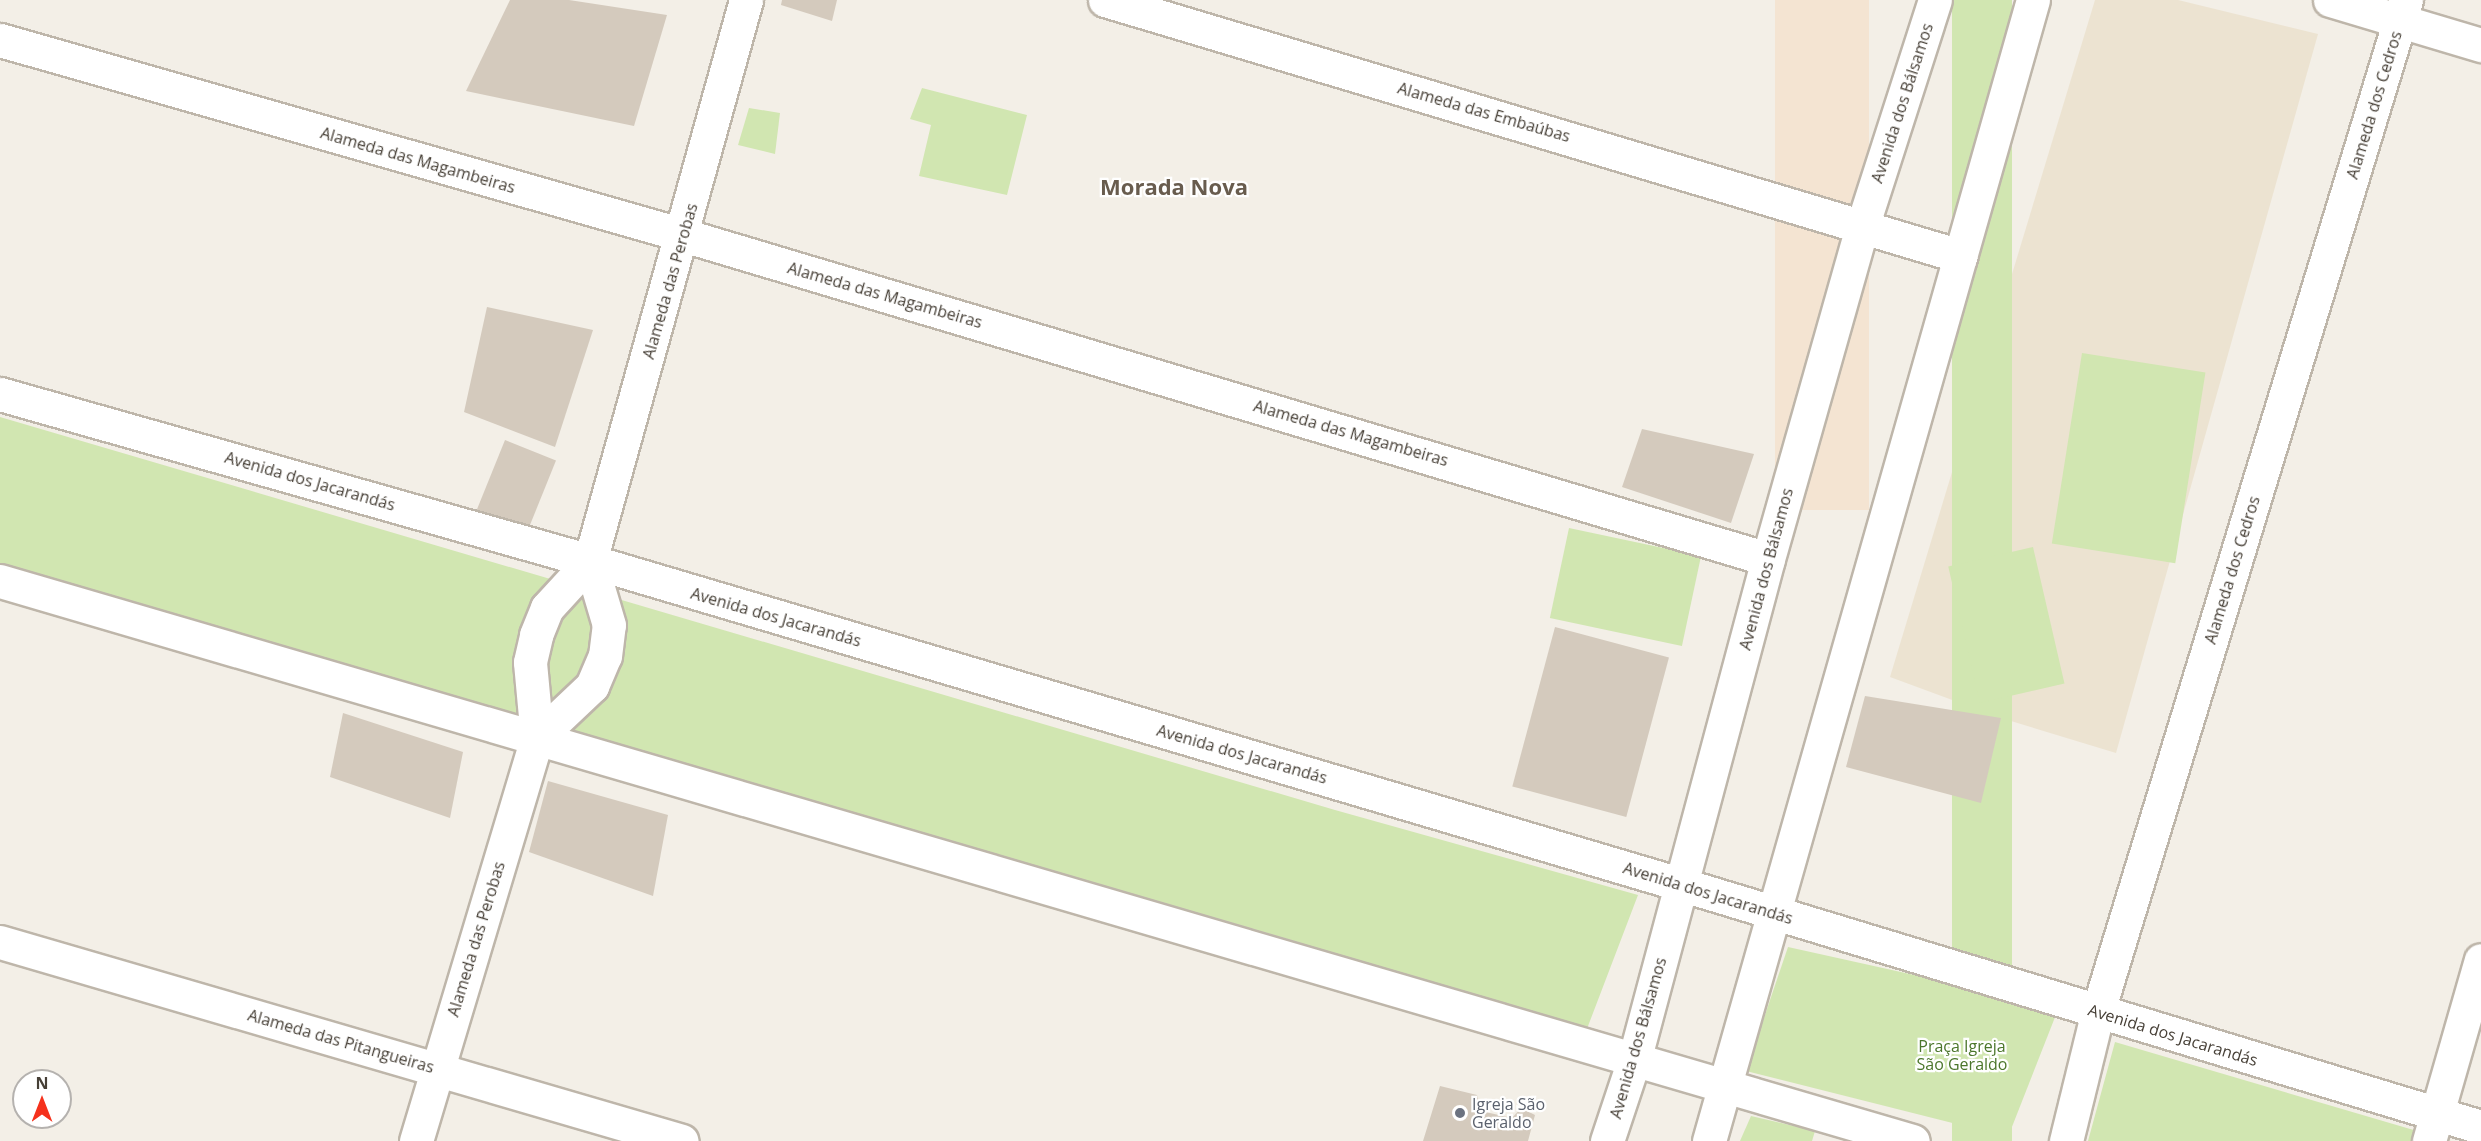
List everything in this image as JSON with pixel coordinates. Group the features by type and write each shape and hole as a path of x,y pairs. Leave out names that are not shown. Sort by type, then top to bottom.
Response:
{"street":[{"name":"Alameda das Perobas","path":"416,1141 537,738 530,662 536,635 547,608 590,561 683,236 746,0"},
{"name":"Alameda das Embaúbas","path":"1105,0 1863,224 1960,256"},
{"name":"Avenida dos Bálsamos","path":"1607,1141 1635,1057 1768,559 1863,224 1935,0"},
{"path":"1708,1141 1771,913 2033,0"},
{"path":"2330,0 2403,10 2481,45"},
{"name":"Alameda dos Cedros","path":"2066,1141 2098,1011 2403,10"},
{"name":"Alameda das Magambeiras","path":"0,40 683,236 1768,559"},
{"name":"Avenida dos Jacarandás","path":"0,394 590,561 1680,884 2098,1011 2433,1128 2481,1127"},
{"name":"Alameda das Perobas","path":"537,738 592,686 604,656 609,625 590,561"},
{"path":"0,581 1635,1057 1723,1088 1913,1141"},
{"name":"Alameda das Pitangueiras","path":"0,942 682,1141"},
{"path":"2433,1128 2481,960"}],"shaded area":[{"path":"1775,0 1869,0 1869,510 1775,510"},
{"path":"2095,0 2178,0 2318,34 2116,753 2001,718 1890,677"}],"green space":[{"path":"1952,0 2012,0 2012,1141 1952,1141"},
{"path":"922,88 1027,115 1007,195 919,176 931,125 910,119"},
{"path":"749,108 780,113 775,154 738,145"},
{"path":"2082,353 2205,373 2175,563 2052,544"},
{"path":"0,417 1335,810 1638,895 1585,1034 1299,952 1301,943 0,563"},
{"path":"1569,528 1701,556 1682,646 1550,618"},
{"path":"2033,547 2064,683 1980,703 1948,567"},
{"name":"Praça Igreja São Geraldo","path":"1788,947 2059,1007 2008,1137 1746,1071"},
{"path":"2115,1042 2451,1141 2088,1141"},
{"path":"1751,1116 1815,1131 1812,1141 1740,1141"}],"building":[{"path":"510,0 569,0 667,15 634,126 466,91"},
{"path":"782,0 837,0 832,21 781,5"},
{"path":"487,307 593,330 555,447 464,412"},
{"path":"1642,429 1754,454 1731,523 1622,487"},
{"path":"505,440 556,461 523,541 472,521"},
{"path":"1555,627 1669,658 1626,817 1512,786"},
{"path":"1865,696 2001,718 1981,803 1846,767"},
{"path":"343,713 463,752 450,818 330,777"},
{"path":"548,781 668,815 653,896 529,852"},
{"name":"Igreja São Geraldo","path":"1440,1086 1477,1095 1481,1111 1512,1118 1521,1108 1535,1115 1528,1141 1423,1141"}],"place":[{"name":"Igreja São Geraldo","path":"1460,1113"}],"district":[{"name":"Morada Nova","path":"1174,187"}]}
